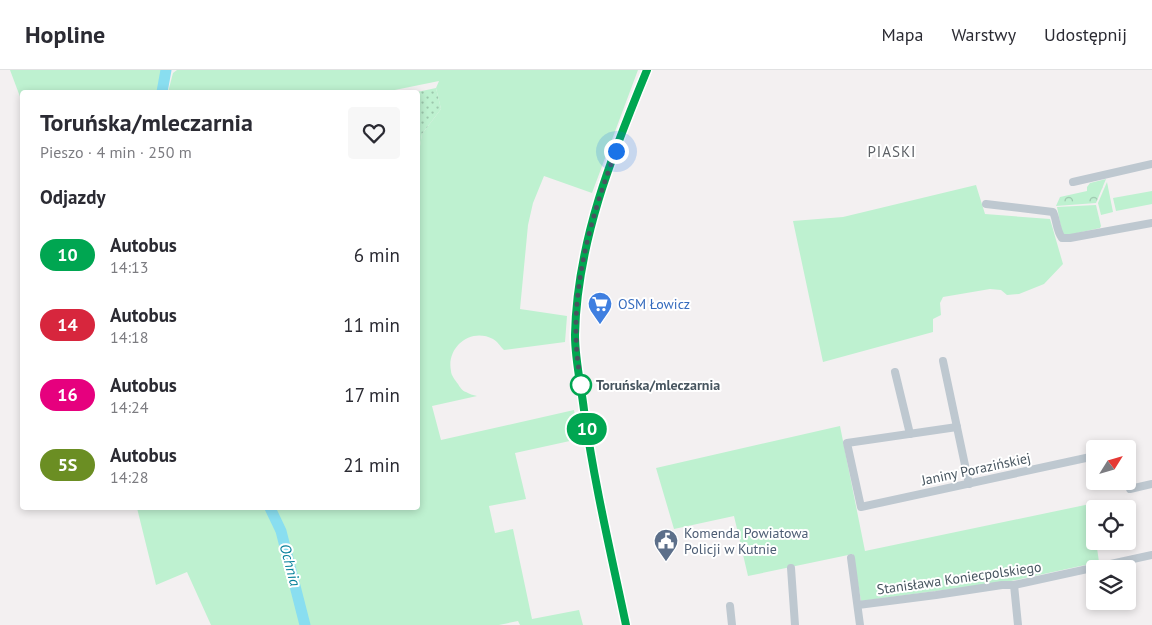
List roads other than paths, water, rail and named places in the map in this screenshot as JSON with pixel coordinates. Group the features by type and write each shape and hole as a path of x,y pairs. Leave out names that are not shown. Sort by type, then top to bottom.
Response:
{"street":[{"path":"626,625 595,478 575,337 578,296 589,230 610,164 647,70"},
{"path":"1074,182 1152,164"},
{"path":"986,204 1053,212 1058,233 1062,238 1152,223"},
{"path":"943,361 969,484"},
{"path":"896,372 910,434 957,427"},
{"name":"Janiny Porazińskiej","path":"910,434 847,443 861,507 1086,458"},
{"path":"1136,488 1152,484"},
{"name":"Stanisława Koniecpolskiego","path":"858,605 1002,585 1014,585 1152,555"},
{"path":"851,558 860,625"},
{"path":"791,568 795,625"},
{"path":"1014,585 1018,625"},
{"path":"730,606 732,625"}],"waterway":[{"name":"Ochnia","path":"162,90 166,70"},
{"name":"Ochnia","path":"166,72 170,70"},
{"name":"Ochnia","path":"271,510 281,531 305,625"}],"place":[{"name":"OSM Łowicz","path":"600,325"},
{"name":"Toruńska/mleczarnia","path":"581,385"},
{"name":"Komenda Powiatowa Policji w Kutnie","path":"666,562"}],"district":[{"name":"PIASKI","path":"892,152"}]}
